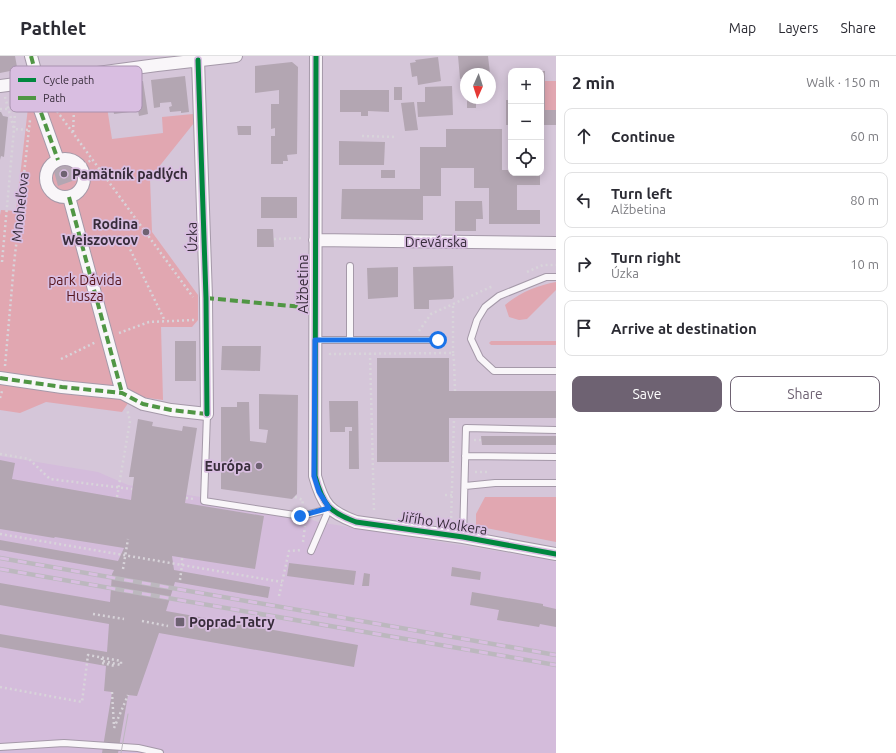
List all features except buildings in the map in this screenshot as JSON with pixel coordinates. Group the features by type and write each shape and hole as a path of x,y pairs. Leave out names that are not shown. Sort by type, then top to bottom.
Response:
{"street":[{"path":"142,69 230,56"},
{"name":"Alžbetina","path":"316,56 309,239 315,340 314,476 319,492 329,508"},
{"name":"Úzka","path":"198,60 206,298 207,414"},
{"path":"41,112 58,160 68,159 73,161 80,167 84,179 80,191 69,197 122,394"},
{"name":"Mnoheľova","path":"58,160 49,167 46,184 52,193 63,198 69,197"},
{"name":"Drevárska","path":"309,239 556,243"},
{"path":"2,379 62,388 122,394 143,404 171,410 207,414"},
{"name":"Jiřího Wolkera","path":"329,508 340,516 356,522 463,537 556,554"}],"lane":[{"path":"350,266 350,340"},
{"path":"556,277 546,277 500,296 485,307 477,320 471,339 480,358 494,371 556,371"},
{"path":"315,340 438,340"},
{"name":"Úzka","path":"207,414 204,501 300,516 329,508"},
{"path":"463,537 466,428 556,430"},
{"path":"465,456 556,457"},
{"path":"465,486 495,483 556,483"},
{"path":"311,551 329,508"},
{"path":"0,747 64,743 138,748 160,753"}],"path":[{"path":"2,90 14,129"},
{"path":"0,109 8,109"},
{"path":"2,262 15,112"},
{"path":"58,112 93,158 196,302 206,298"},
{"path":"73,132 74,112"},
{"path":"14,129 29,130"},
{"path":"362,136 397,137"},
{"path":"80,167 93,158"},
{"path":"274,239 309,239"},
{"path":"128,244 165,321"},
{"path":"521,275 543,265 556,265"},
{"path":"413,340 431,314 499,284"},
{"path":"453,305 455,391"},
{"path":"61,359 107,337 150,322 196,320"},
{"path":"370,353 374,516"},
{"path":"329,361 330,354 453,353"},
{"path":"117,497 130,421 122,394"},
{"path":"451,527 454,418"},
{"path":"0,454 29,459 50,479 132,489"},
{"path":"445,495 452,495"},
{"path":"302,550 306,526"},
{"path":"0,534 282,582"},
{"path":"123,569 128,539"},
{"path":"279,596 289,551 311,551"},
{"path":"180,580 182,557"},
{"path":"93,614 123,617"},
{"path":"142,621 168,626"},
{"path":"0,687 82,702 88,655 103,660 121,665 121,661 103,660"},
{"path":"103,660 102,663 115,666"},
{"path":"112,692 114,728 128,695"}],"shaded area":[{"path":"0,456 98,472 128,485 290,512 318,522 556,562 556,753 0,753"}],"green space":[{"path":"545,81 556,81 556,110 545,110"},
{"name":"park Dávida Husza","path":"27,112 108,112 112,139 163,133 162,117 193,114 194,123 150,178 152,232 198,295 198,320 192,327 161,327 163,400 133,396 122,412 46,402 20,413 0,410 0,215 1,210 16,211"},
{"path":"556,282 556,290 527,319 519,320 509,317 505,305 510,301 529,290"},
{"path":"491,341 556,341 556,345 491,345 489,343"},
{"path":"485,497 556,497 556,542 476,526 476,514"}],"tram line":[{"path":"121,753 128,714"}],"railway":[{"path":"0,558 556,655"},
{"path":"0,569 556,665"}],"marked path":[{"path":"31,56 34,66"},
{"path":"41,112 58,160"},
{"path":"69,197 122,393"},
{"path":"206,298 303,307"},
{"path":"0,378 62,387 122,393 143,404 171,410 207,414"}],"cycle path":[{"path":"316,56 315,476 324,501 339,515 356,522 463,537 556,554"},
{"path":"198,60 206,298 207,414"}],"place":[{"name":"Pamätník padlých","path":"64,174"},
{"name":"Rodina Weiszovcov","path":"146,232"},
{"name":"Európa","path":"259,466"},
{"name":"Poprad-Tatry","path":"180,622"}],"route":[{"path":"300,516 329,508 319,492 314,476 315,340 438,340"}]}
